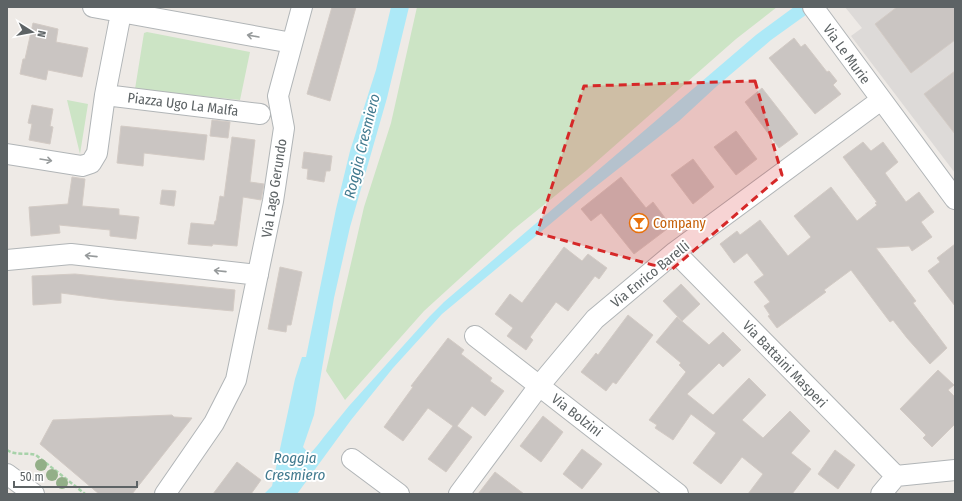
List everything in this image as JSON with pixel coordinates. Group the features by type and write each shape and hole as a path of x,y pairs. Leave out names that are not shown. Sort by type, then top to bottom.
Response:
{"street":[{"path":"93,7 124,11 292,43"},
{"name":"Via Lago Gerundo","path":"165,494 214,423 236,380 273,201 284,128 278,96 302,7"},
{"name":"Via Le Murie","path":"815,10 881,100"},
{"path":"7,154 82,166 91,163 97,153 105,95 124,11"},
{"name":"Piazza Ugo La Malfa","path":"105,95 260,114"},
{"path":"881,100 955,199"},
{"name":"Via Enrico Barelli","path":"459,494 539,386 595,319 675,252 881,100"},
{"name":"Via Battaini Masperi","path":"675,252 896,476"},
{"path":"7,260 71,254 258,275"},
{"name":"Via Bolzini","path":"475,336 678,494"},
{"path":"352,459 399,494"},
{"path":"881,494 896,476 955,470"},
{"path":"7,474 34,494"}],"path":[{"path":"7,450 13,454 27,452 36,455 85,494"}],"highlighted area":[{"path":"755,81 782,175 671,270 537,233 584,86"}],"shaded area":[{"path":"845,7 955,7 955,173 851,36 862,28"}],"green space":[{"path":"417,7 777,7 736,39 587,170 514,229 424,311 345,400 326,371 364,207 391,123"},
{"path":"147,32 250,52 240,100 135,89 144,33"},
{"path":"67,100 88,104 80,154"}],"water":[{"name":"Roggia Cresmiero","path":"391,7 409,7 387,98 350,227 334,298 314,415 303,447 313,455 317,453 318,445 349,406 444,302 756,35 794,7 817,7 771,40 679,121 590,191 442,314 393,368 351,420 297,494 264,494 272,486 295,379 302,357 306,357 336,209 350,151 376,70"}],"building":[{"path":"332,7 356,7 330,101 307,94"},
{"path":"897,7 955,7 955,40 911,73 875,24"},
{"path":"33,23 58,29 56,42 88,48 82,77 48,70 46,80 20,74"},
{"path":"794,38 801,47 805,44 827,72 829,71 837,81 833,85 841,94 815,114 769,58"},
{"path":"955,71 955,134 924,94"},
{"path":"762,88 798,134 779,148 745,102"},
{"path":"32,105 53,109 50,126 53,127 50,144 29,140 32,124 28,123"},
{"path":"212,120 230,122 228,138 210,136"},
{"path":"121,126 207,135 204,160 144,153 143,166 117,163"},
{"path":"736,131 757,159 736,175 714,147"},
{"path":"232,137 255,140 250,182 264,184 261,200 243,197 237,246 188,244 191,223 214,225 216,221 220,196 224,197"},
{"path":"863,142 871,151 883,142 898,162 885,173 906,202 919,192 934,212 921,222 932,237 912,251 909,246 876,248 916,301 913,303 947,348 930,364 893,320 890,322 851,270 824,290 826,292 777,328 768,316 770,315 764,306 770,302 754,282 764,275 747,253 734,263 720,244 737,231 740,235 760,220 788,256 811,237 794,216 831,187 857,221 877,205 875,203 877,202 843,157"},
{"path":"304,152 332,156 330,171 326,171 324,182 307,179 308,169 302,168"},
{"path":"693,159 714,187 693,204 671,175"},
{"path":"72,177 85,179 82,206 119,209 119,215 139,217 136,239 110,236 110,230 59,225 60,233 31,236 29,207 68,204"},
{"path":"621,177 646,208 653,202 671,226 634,254 601,213 591,221 581,209"},
{"path":"162,190 176,191 174,206 160,204"},
{"path":"955,244 955,306 928,271 940,262 937,258"},
{"path":"564,247 582,261 588,254 607,268 599,279 595,276 568,311 556,302 530,337 533,340 526,350 507,336 513,328 495,314 510,294 522,303"},
{"path":"280,267 302,272 291,325 287,325 286,332 268,329"},
{"path":"75,274 235,290 233,311 115,300 61,293 61,303 33,305 32,276"},
{"path":"681,284 700,304 682,321 663,301"},
{"path":"628,315 653,335 616,384 613,382 606,391 581,372 596,353 598,355"},
{"path":"677,317 709,345 723,332 741,350 723,367 719,363 687,394 713,415 749,378 766,395 742,420 763,438 790,411 810,431 791,453 811,469 792,494 748,494 763,474 742,457 721,484 693,463 716,433 691,414 673,440 655,428 657,425 649,420 686,372 679,365 681,363 656,342"},
{"path":"448,338 464,350 461,354 492,378 490,381 504,391 485,416 472,406 457,426 472,437 446,472 428,459 453,426 428,408 403,441 384,427 413,387 411,386"},
{"path":"938,370 954,385 948,390 955,397 955,424 932,447 923,438 926,435 900,409"},
{"path":"172,415 174,417 192,418 132,494 99,494 40,444 53,420"},
{"path":"543,416 563,432 541,462 520,446"},
{"path":"582,449 602,464 582,489 563,474"},
{"path":"835,450 855,465 838,489 818,474"},
{"path":"237,462 261,480 251,494 213,494"},
{"path":"495,472 524,494 478,494"}],"waterway":[{"name":"Roggia Cresmiero","path":"309,459 322,444"}],"place":[{"name":"Company","path":"639,223"}]}
